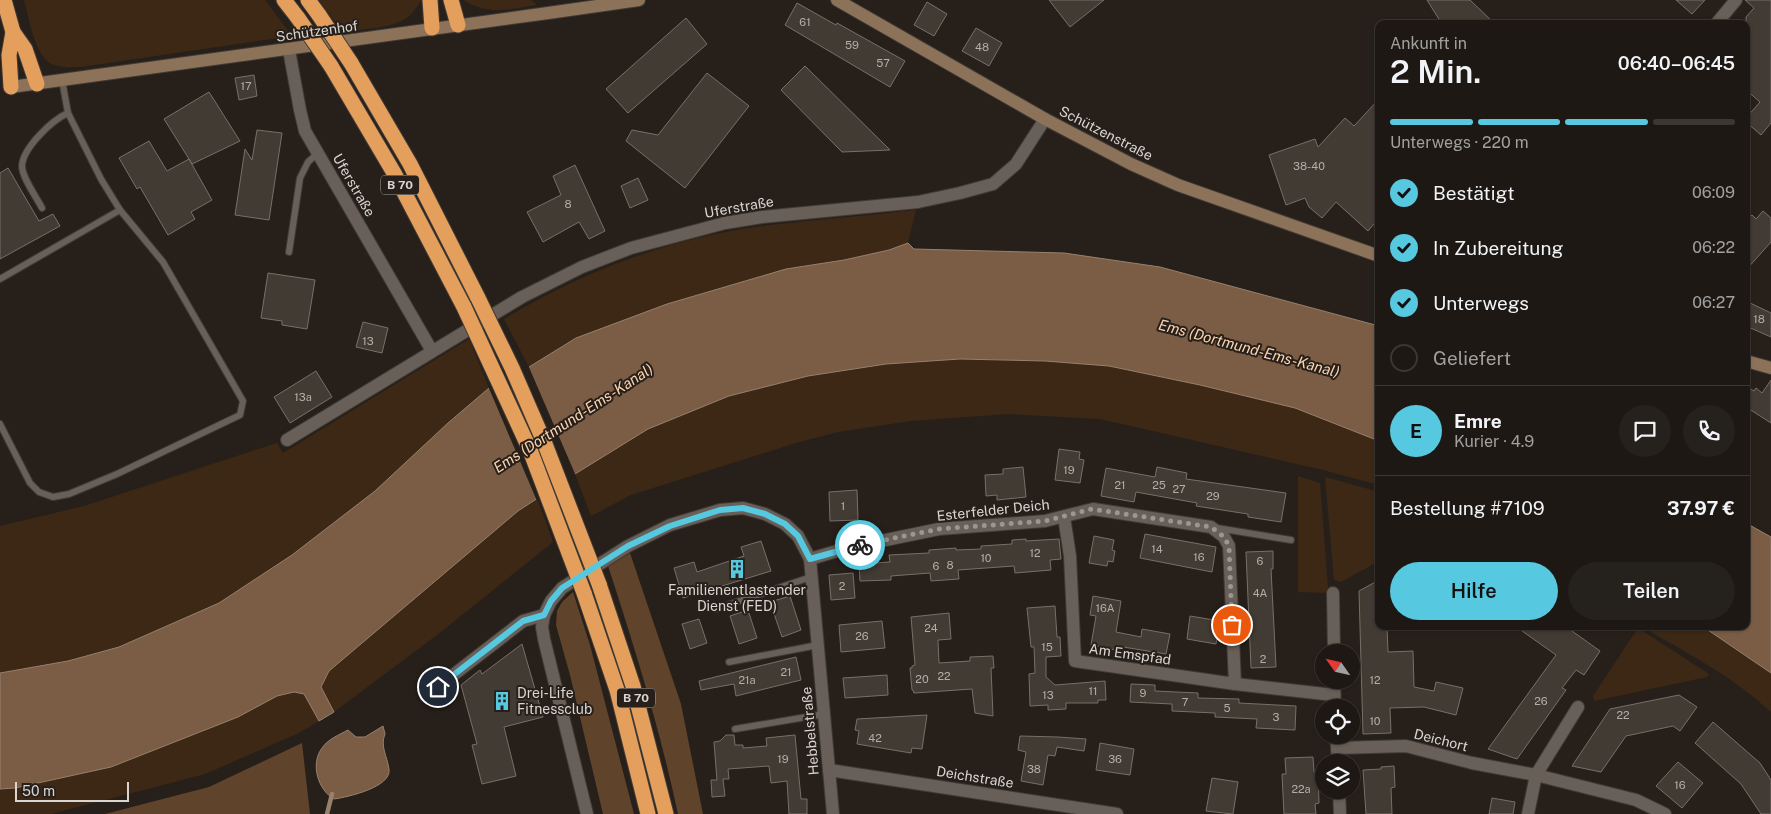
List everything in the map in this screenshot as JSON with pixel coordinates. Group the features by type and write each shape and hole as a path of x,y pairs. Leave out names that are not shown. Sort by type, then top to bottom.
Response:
{"highway":[{"path":"4,0 12,32 6,88"},
{"name":"B 70","path":"284,0 331,66 394,173 497,374 530,450 584,594 617,690 648,814"},
{"name":"B 70","path":"308,0 351,63 410,164 512,368 545,444 598,584 633,686 666,814"},
{"path":"430,0 432,28"},
{"path":"451,0 458,25"},
{"path":"12,32 25,49 37,84"}],"street":[{"name":"Schützenhof","path":"6,88 639,0"},
{"name":"Schützenstraße","path":"837,0 1045,119 1131,164 1178,186 1375,255"},
{"path":"1719,20 1736,0"},
{"name":"Uferstraße","path":"290,50 305,131 432,351"},
{"name":"Uferstraße","path":"287,440 538,288 582,267 631,248 725,223 762,217 918,202 960,194 993,184 1016,164 1045,119"},
{"path":"1750,363 1771,368"},
{"path":"587,814 542,627 544,615 551,601 562,588 628,546 670,526 720,510 743,508 765,514 785,524 798,536 810,559"},
{"name":"Esterfelder Deich","path":"810,559 847,548 939,529 1045,521 1092,509 1211,527"},
{"name":"Am Emspfad","path":"1064,517 1070,556 1075,661 1323,699"},
{"path":"1211,527 1224,537 1229,546 1235,684"},
{"name":"Hebbelstraße","path":"810,559 833,814"},
{"path":"1333,593 1334,644"},
{"path":"426,696 523,621 544,615"},
{"path":"1528,814 1536,775 1578,707"},
{"path":"1337,744 1337,754"},
{"name":"Deichort","path":"1337,748 1406,746 1636,800 1666,814"},
{"name":"Deichstraße","path":"829,770 1117,814"},
{"path":"1339,799 1340,814"}],"lane":[{"path":"0,424 30,483 39,492 53,497 69,494 117,474 240,415 243,401 163,262 120,210 101,179 68,113 62,80"},
{"path":"42,208 26,178 22,166 25,155 42,132 58,118 68,113"},
{"path":"289,252 300,178 308,162 318,153"},
{"path":"0,279 120,210"},
{"path":"1211,527 1291,540"},
{"path":"716,609 812,577"},
{"path":"730,662 818,645"},
{"path":"735,729 824,714"}],"shaded area":[{"path":"24,0 265,0 292,36 81,67 60,67 47,61 37,46"},
{"path":"319,0 421,0 409,16 397,23 382,27 342,32"},
{"path":"463,0 531,0 537,5 490,10 472,5"},
{"path":"916,210 908,243 889,250 844,260 786,269 667,304 576,338 529,367 504,319 565,286 596,272 660,248 694,239 762,226"},
{"path":"469,339 489,388 448,423 375,491 292,555 219,603 119,647 68,661 0,673 0,526 84,506 277,443 283,453"},
{"path":"960,359 1045,361 1109,366 1200,385 1295,408 1375,439 1375,484 1323,470 1100,419 1008,414 910,421 838,432 799,442 631,495 591,516 575,474 648,429 729,396 808,376 886,364"},
{"path":"1298,476 1320,483 1328,588 1325,593 1298,592"},
{"path":"1325,477 1375,491 1375,563 1341,582 1334,580"},
{"path":"537,498 553,542 437,635 334,712 321,687 329,671 518,511"},
{"path":"630,553 681,704 703,814 678,814 646,689 608,566"},
{"path":"573,592 590,645 634,814 603,814 570,675 556,625 557,611 562,602"},
{"path":"1637,630 1641,630 1709,674 1707,677 1594,701 1593,696"},
{"path":"1647,630 1708,630 1771,673 1771,712 1741,687"},
{"path":"294,692 304,694 319,721 299,733 205,774 51,814 0,814 0,789 15,788 111,767 238,717 277,696"},
{"path":"302,743 310,814 105,814 209,787"}],"water":[{"name":"Ems (Dortmund-Ems-Kanal)","path":"908,243 914,249 1064,253 1160,267 1375,325 1375,439 1295,408 1200,385 1109,366 1045,361 960,359 886,364 808,376 729,396 648,429 518,511 329,671 321,687 334,712 319,721 304,694 294,692 277,696 238,717 111,767 15,788 0,789 0,673 68,661 119,647 219,603 292,555 375,491 448,423 489,388 529,367 576,338 667,304 786,269 844,260 889,250"},
{"path":"1750,525 1771,537 1771,673 1708,630 1750,630"},
{"path":"383,726 385,734 384,747 389,769 384,781 368,790 349,796 334,799 328,795 320,783 316,769 318,754 324,745 348,730 356,737 365,737"}],"pier":[{"path":"528,365 576,476 537,501 488,386"}],"building":[{"path":"1049,0 1104,0 1070,27"},
{"path":"1427,0 1470,0 1491,20 1440,20"},
{"path":"1676,0 1705,0 1692,14"},
{"path":"1745,0 1771,0 1771,123 1761,135 1750,125 1750,113 1760,102 1750,93 1750,20 1746,20 1746,17 1754,8"},
{"path":"927,2 947,14 934,36 914,25"},
{"path":"797,3 905,61 890,87 785,25"},
{"path":"686,18 707,44 628,113 606,89"},
{"path":"976,28 1002,43 989,66 962,51"},
{"path":"805,66 890,150 842,152 781,90"},
{"path":"707,73 749,106 685,188 626,141 632,130 658,135"},
{"path":"254,75 257,96 239,100 235,78"},
{"path":"209,92 240,141 192,164 164,119"},
{"path":"1375,103 1375,223 1368,231 1336,202 1322,218 1309,207 1305,198 1286,205 1269,155 1315,139 1318,147 1345,118 1354,126"},
{"path":"257,130 282,133 269,220 235,215 245,149 252,160"},
{"path":"149,141 167,171 189,159 212,200 191,212 195,219 168,235 140,187 137,189 119,158"},
{"path":"575,165 605,231 589,239 579,222 543,242 527,212 561,195 553,176"},
{"path":"8,168 39,221 53,214 60,226 0,259 0,173"},
{"path":"638,178 648,200 630,208 621,186"},
{"path":"1763,211 1771,218 1771,242 1750,266 1750,217 1752,215 1756,219"},
{"path":"268,273 315,280 307,329 282,325 282,321 261,318"},
{"path":"1750,303 1771,313 1771,337 1750,328"},
{"path":"363,322 388,328 382,353 356,347"},
{"path":"316,371 332,397 290,423 274,397"},
{"path":"1771,380 1771,423 1750,410 1750,388 1754,391 1756,388 1762,393"},
{"path":"1059,449 1080,452 1079,459 1084,460 1080,483 1055,480"},
{"path":"1023,467 1026,497 997,500 997,495 986,496 985,475 1003,474 1003,469"},
{"path":"1157,467 1187,473 1186,479 1286,493 1281,522 1248,517 1248,514 1196,506 1197,503 1136,492 1134,502 1101,496 1106,468 1155,477"},
{"path":"857,490 858,520 830,521 829,492"},
{"path":"1145,534 1216,547 1212,572 1140,558"},
{"path":"1094,536 1114,540 1112,550 1115,551 1113,562 1108,561 1107,566 1089,563"},
{"path":"1026,539 1026,541 1059,539 1061,559 1050,560 1051,570 1015,573 1014,566 958,570 959,579 931,581 930,573 891,576 891,580 860,581 859,564 890,562 889,555 929,553 929,550 956,548 956,550 981,549 981,546 1012,544 1012,540"},
{"name":"Familienentlastender Dienst (FED)","path":"761,541 771,571 683,598 674,568 694,562 697,572 744,556 741,547"},
{"path":"1273,551 1273,569 1271,569 1276,667 1251,668 1246,552"},
{"path":"853,573 855,598 831,600 829,575"},
{"path":"1375,582 1375,630 1387,630 1388,652 1413,651 1414,687 1434,691 1436,682 1463,688 1456,715 1424,707 1390,708 1391,733 1363,734 1359,591"},
{"path":"790,596 801,630 782,637 770,602"},
{"path":"1093,596 1121,601 1116,632 1141,637 1142,629 1170,634 1166,654 1117,646 1116,650 1091,645 1096,616 1090,615"},
{"path":"1055,606 1057,637 1060,637 1061,656 1046,657 1046,677 1055,685 1105,681 1106,700 1098,700 1098,703 1066,703 1066,709 1048,710 1048,705 1030,706 1029,674 1035,673 1034,647 1031,647 1027,608"},
{"path":"748,610 757,638 739,644 730,616"},
{"path":"949,613 951,639 938,640 939,663 970,661 970,657 993,656 994,668 991,668 993,716 975,713 972,689 914,693 912,690 910,668 915,665 911,617"},
{"path":"1190,616 1220,621 1216,644 1187,639"},
{"path":"699,619 707,643 690,649 682,624"},
{"path":"882,621 885,648 841,652 839,625"},
{"path":"1521,630 1571,630 1600,651 1584,675 1576,670 1562,688 1566,690 1517,759 1488,749 1556,655"},
{"name":"Drei-Life Fitnessclub","path":"522,644 543,717 504,727 516,776 482,784 472,745 477,744 461,685 480,670 482,674"},
{"path":"796,657 801,680 736,696 734,684 701,690 699,681"},
{"path":"887,675 888,695 845,698 843,678"},
{"path":"1131,684 1155,685 1155,691 1198,693 1198,698 1239,699 1239,703 1296,706 1295,730 1256,728 1257,719 1215,717 1215,713 1172,711 1172,704 1130,702"},
{"path":"1679,695 1697,707 1680,731 1673,726 1626,736 1601,772 1572,766 1610,709"},
{"path":"927,715 922,749 912,748 911,753 857,744 859,731 855,730 857,719"},
{"path":"1713,722 1760,763 1771,780 1771,814 1761,814 1741,784 1695,743"},
{"path":"726,735 734,735 735,745 743,745 743,748 767,746 766,738 795,735 801,799 807,799 807,814 789,814 787,781 771,783 769,766 728,769 729,779 723,779 725,796 712,797 711,780 717,780 714,742 720,741"},
{"path":"1020,736 1086,739 1084,751 1057,747 1055,756 1048,755 1043,785 1021,781 1026,752 1018,750"},
{"path":"1100,743 1134,749 1130,775 1096,770"},
{"path":"1313,757 1315,799 1319,799 1319,803 1315,804 1316,814 1284,814 1282,774 1286,774 1285,758"},
{"path":"1678,762 1703,783 1682,808 1656,786"},
{"path":"1394,766 1395,787 1391,788 1392,814 1366,814 1363,770"},
{"path":"1212,778 1238,782 1233,814 1206,811"},
{"path":"1492,798 1515,802 1513,814 1489,814"}],"waterway":[{"path":"327,814 332,794"}],"way so far":[{"path":"860,545 939,529 1045,521 1092,509 1211,527 1224,537 1229,546 1232,625"}],"place":[{"name":"Familienentlastender Dienst (FED)","path":"737,569"},
{"name":"Drei-Life Fitnessclub","path":"502,701"}],"route":[{"path":"438,687 523,621 544,615 551,601 562,588 628,546 670,526 720,510 743,508 765,514 785,524 798,536 810,559 860,545"}]}
